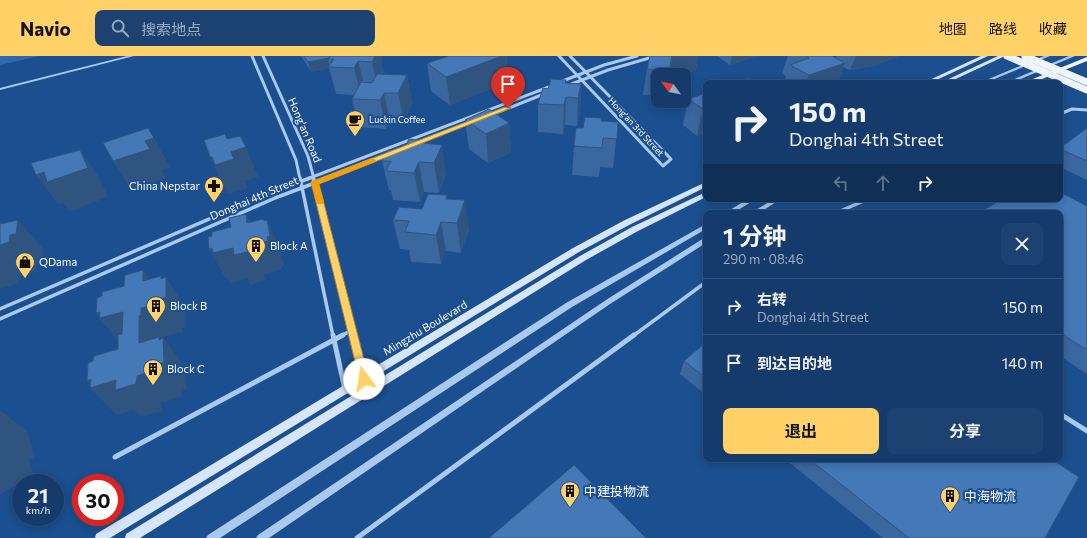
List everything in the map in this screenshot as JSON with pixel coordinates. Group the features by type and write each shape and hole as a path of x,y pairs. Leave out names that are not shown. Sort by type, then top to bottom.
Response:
{"main road":[{"path":"933,80 985,56"},
{"path":"950,80 1002,56"},
{"path":"1007,56 1087,90"},
{"path":"1025,56 1087,82"},
{"path":"1034,80 1087,59"},
{"name":"Mingzhu Boulevard","path":"100,538 576,250 628,222 703,185"},
{"path":"130,538 583,258 636,229 703,196"}],"street":[{"path":"0,84 117,56"},
{"path":"0,88 132,56"},
{"name":"Hong'an Road","path":"252,56 296,160 345,390"},
{"name":"Hong'an Road","path":"263,56 308,156 364,379"},
{"name":"Hong'an 3rd Street","path":"559,56 663,166 671,159 570,56"},
{"name":"Donghai 4th Street","path":"0,309 300,181 586,72 637,56"},
{"path":"567,86 656,56"},
{"path":"988,80 1048,56"},
{"path":"1014,80 1073,56"},
{"path":"485,117 552,91"},
{"path":"1063,113 1072,109 1087,110"},
{"path":"419,142 471,123"},
{"name":"Donghai 4th Street","path":"0,319 275,198 411,145"},
{"path":"733,210 748,202"},
{"path":"759,210 773,202"},
{"path":"843,210 861,202"},
{"path":"211,538 569,305 703,228"},
{"path":"261,538 608,302 703,242"},
{"path":"357,538 703,284"},
{"path":"115,457 352,330"},
{"path":"345,390 359,396 364,379"},
{"path":"1063,416 1087,431"}],"shaded area":[{"path":"0,56 40,56 0,65"}],"building":[{"path":"304,56 330,56 329,58 308,62"},
{"path":"330,56 375,56 372,62 358,61 354,68 328,67 334,59 328,59"},
{"path":"449,56 502,56 446,77 427,63"},
{"path":"650,56 672,56 670,68 647,69"},
{"path":"805,56 832,56 845,63 809,75 790,65 809,58"},
{"path":"377,74 407,75 398,93 384,93 380,100 352,99 361,82 372,83"},
{"path":"551,79 566,80 565,83 581,84 578,98 566,97 564,105 538,104 543,88 548,89"},
{"path":"703,94 703,109 691,101 691,98"},
{"path":"489,109 509,123 486,134 465,120"},
{"path":"585,117 601,118 601,121 618,122 617,139 603,138 602,148 574,146 576,128 583,128"},
{"path":"148,128 154,138 145,141 150,149 113,161 103,143"},
{"path":"1087,128 1087,161 1063,150 1063,146"},
{"path":"225,134 227,139 240,136 246,147 231,152 234,159 215,165 212,157 210,157 204,140"},
{"path":"409,139 425,141 424,143 442,145 434,163 419,162 414,173 386,171 391,161 382,161 388,150 403,151"},
{"path":"80,150 88,168 47,182 44,172 36,175 31,163"},
{"path":"428,194 447,195 446,199 465,200 457,223 441,222 436,235 405,232 409,221 393,220 399,207 422,209"},
{"path":"1063,194 1087,206 1087,350 1063,335 1063,210 984,210 997,202 1063,202"},
{"path":"246,214 247,223 263,219 264,221 267,220 270,236 267,237 268,241 250,246 251,251 234,255 233,248 213,253 212,248 209,249 208,237 212,236 212,232 231,227 229,218"},
{"path":"18,220 16,234 10,235 9,242 0,245 0,224"},
{"path":"143,270 143,281 161,276 161,279 166,277 166,298 162,298 162,303 141,308 141,315 139,316 139,343 159,337 159,340 163,338 164,362 159,364 159,369 137,376 136,384 115,390 116,380 90,388 91,379 87,381 88,363 93,361 94,356 118,349 118,335 122,334 123,312 99,318 100,312 96,313 97,298 102,296 102,292 124,286 125,275"},
{"path":"703,345 703,376 684,361"},
{"name":"中海物流","path":"813,462 1056,462 1079,477 1045,538 909,538"},
{"name":"中建投物流","path":"574,465 646,538 489,538"}],"slow traffic":[{"path":"320,202 315,182 372,160"}],"place":[{"name":"Luckin Coffee","path":"355,137"},
{"name":"China Nepstar","path":"214,203"},
{"name":"Block A","path":"256,263"},
{"name":"QDama","path":"25,279"},
{"name":"Block B","path":"156,323"},
{"name":"Block C","path":"153,386"},
{"name":"中建投物流","path":"570,508"},
{"name":"中海物流","path":"950,513"}],"route":[{"path":"364,379 315,182 508,108"}]}
